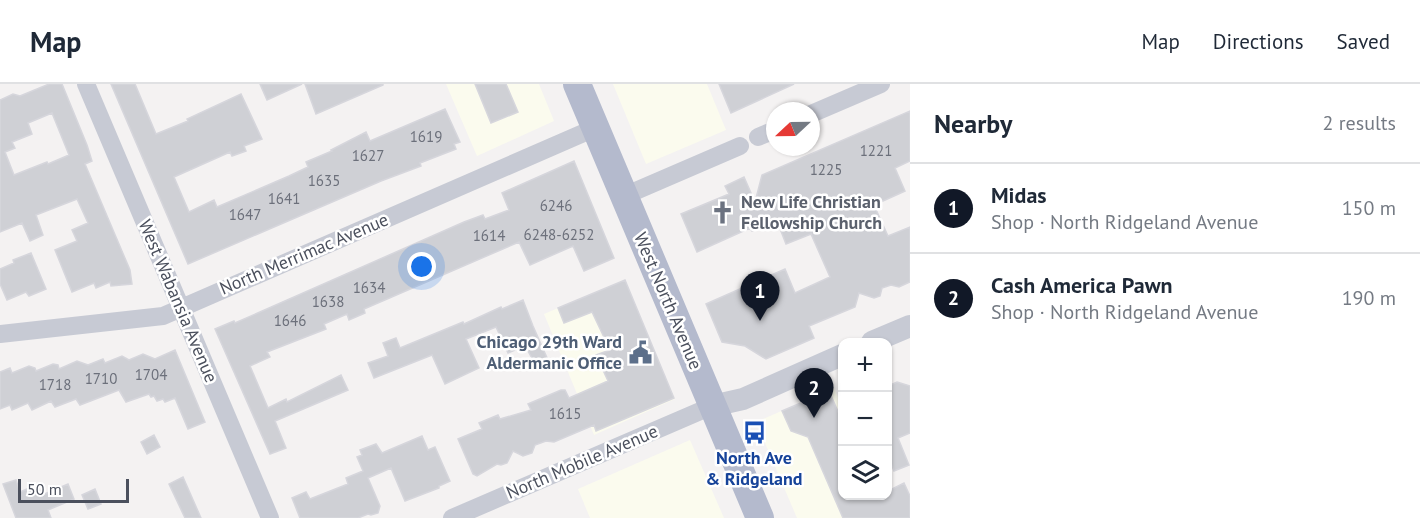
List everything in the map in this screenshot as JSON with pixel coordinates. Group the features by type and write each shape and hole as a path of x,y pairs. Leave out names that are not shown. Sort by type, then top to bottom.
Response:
{"main road":[{"name":"West North Avenue","path":"577,84 760,518"}],"street":[{"name":"West Wabansia Avenue","path":"86,84 270,518"},
{"path":"820,110 881,84"},
{"name":"North Merrimac Avenue","path":"0,334 163,316 595,128"},
{"path":"624,196 740,146"},
{"path":"882,338 910,326"},
{"path":"712,406 743,399 838,357"},
{"name":"North Mobile Avenue","path":"452,518 712,406"}],"shaded area":[{"path":"446,84 539,84 554,121 477,156"},
{"path":"613,84 707,84 726,130 646,164"},
{"path":"624,280 675,399 594,435 544,314"},
{"path":"834,388 838,398 838,500 851,500 889,518 797,518 756,422"},
{"path":"690,440 724,518 590,518 578,489"}],"building":[{"path":"49,84 62,84 92,161 85,164 130,270 132,284 111,286 110,282 96,288 94,283 72,292 55,250 77,241 72,230 88,223 77,199 36,215 43,235 30,241 22,223 0,232 0,100 13,94 20,96","holes":["52,113 69,155 14,175 5,152 15,148 12,142 32,134 28,123"]},
{"path":"111,84 135,84 156,134 188,121 187,119 241,94 262,139 244,146 246,151 232,156 230,152 174,177 189,212 214,200 217,207 289,176 308,167 306,162 366,132 370,141 445,109 460,142 454,144 456,149 420,163 421,166 188,264"},
{"path":"260,84 302,84 267,100"},
{"path":"305,84 383,84 383,85 316,114"},
{"path":"475,84 506,84 518,112 491,123"},
{"path":"719,84 794,84 731,113"},
{"path":"910,111 910,161 895,168 905,191 874,205 888,236 910,227 910,282 899,287 891,285 882,288 880,296 874,298 859,293 855,307 809,326 814,338 766,359 745,346 722,342 706,304 785,269 795,293 830,277 811,234 786,244 777,221 752,231 750,228 697,252 681,214 729,194 725,186 744,177 755,202 762,175 806,156 820,156 820,150"},
{"path":"574,161 614,258 584,271 573,246 530,265 519,242 364,309 365,313 349,320 347,314 324,324 326,329 267,352 270,357 250,366 268,408 286,399 287,402 341,375 348,390 275,421 286,448 270,454 215,329 234,321 235,323 464,222 483,215 485,219 509,210 502,193"},
{"path":"31,253 46,289 29,296 26,292 7,300 0,284 0,269 14,263 13,260"},
{"path":"625,280 674,398 596,431 594,425 554,442 546,441 535,445 532,453 523,456 513,451 507,463 497,464 477,476 473,474 458,439 482,429 479,423 498,415 500,419 531,410 528,404 561,390 565,390 569,398 608,381 596,355 610,350 592,312 564,323 558,308"},
{"path":"523,300 548,360 537,367 525,346 508,353 496,327 466,339 479,368 445,384 432,355 374,378 368,363 388,356 383,343 396,338 400,348"},
{"path":"175,350 205,422 188,429 175,398 165,402 163,399 157,401 149,394 126,402 119,390 80,405 76,399 55,407 51,401 32,410 28,403 12,410 10,405 0,409 0,372 10,368 12,373 29,366 35,368 36,371 53,364 58,365 59,369 77,361 88,365 103,359 105,363 122,356 129,360 143,354 155,359"},
{"path":"897,382 910,386 910,433 898,438 909,465 894,471 892,466 892,384"},
{"path":"829,391 838,412 838,500 892,500 892,489 904,483 910,496 910,518 843,518 808,437 791,431 782,411"},
{"path":"154,435 160,447 147,454 141,442"},
{"path":"422,436 428,450 435,447 450,481 439,488 405,501 391,468 368,478 380,506 378,513 358,518 300,518 292,498 306,492 310,499 348,484 346,478 363,471 357,457 362,455 360,450 376,444 382,453"},
{"path":"183,477 201,518 185,518 169,484"},
{"path":"16,480 20,492 34,486 35,489 39,487 42,495 68,484 74,499 48,510 51,518 16,518 3,484"},
{"path":"95,489 101,504 88,509 82,495"}],"place":[{"name":"New Life Christian Fellowship Church","path":"723,212"},
{"name":"Midas","path":"760,321"},
{"name":"Chicago 29th Ward Aldermanic Office","path":"640,352"},
{"name":"Cash America Pawn","path":"814,418"},
{"name":"North Ave & Ridgeland","path":"754,432"}]}
